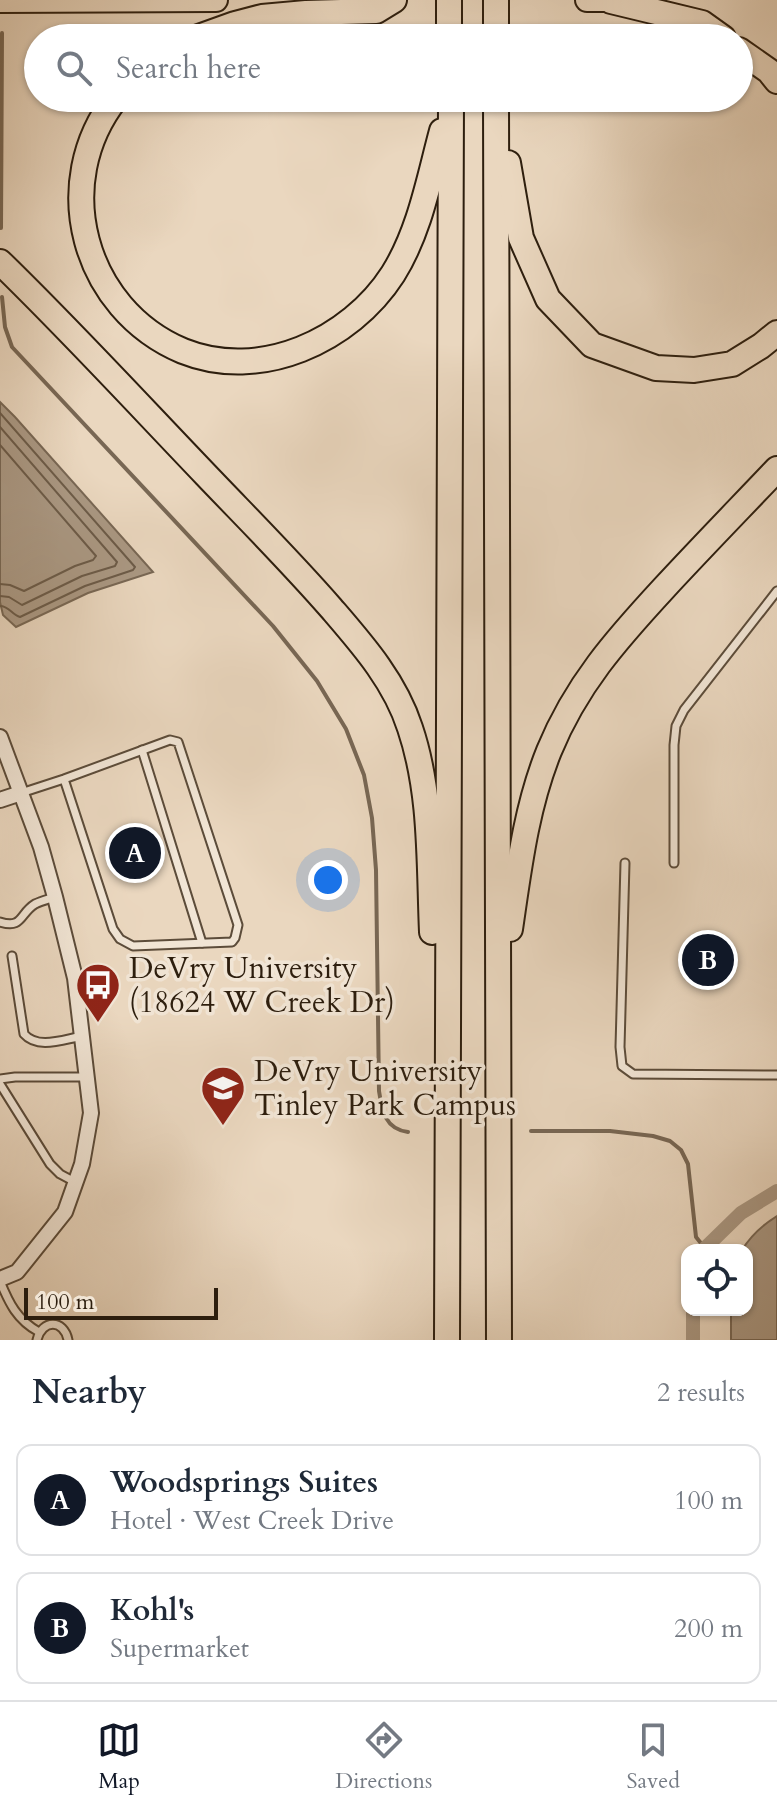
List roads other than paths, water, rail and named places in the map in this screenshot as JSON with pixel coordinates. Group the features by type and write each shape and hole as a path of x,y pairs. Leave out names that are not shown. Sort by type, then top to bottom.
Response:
{"highway":[{"path":"235,24 262,17 376,11 394,0"},
{"path":"449,0 449,24"},
{"path":"496,0 496,24"},
{"path":"611,1 703,24"},
{"path":"753,60 777,81"},
{"path":"107,112 92,137 82,172 81,216 88,246 105,283 127,312 166,342 203,356 226,361 248,361 267,359 314,345 354,318 379,294 402,259 417,224 447,112"},
{"path":"447,1340 451,112"},
{"path":"497,112 499,1340"},
{"path":"499,112 521,238 548,299 592,345 656,368 694,370 732,364 777,333"},
{"path":"0,262 300,572 379,666 398,699 410,727 426,793 446,1240"},
{"path":"498,1006 529,812 549,751 565,716 599,661 777,469"}],"main road":[{"path":"0,1 216,0"},
{"path":"587,0 651,0"}],"street":[{"path":"0,737 41,847 75,978 91,1113 82,1164 65,1212 17,1272 0,1280"},
{"path":"0,800 21,793"}],"lane":[{"path":"674,863 676,726 684,710 777,591"},
{"path":"21,793 170,740 178,742 238,925 232,942 133,946 120,939 113,929 64,779"},
{"path":"142,750 202,943"},
{"path":"625,863 622,1066 633,1074 777,1075"},
{"path":"0,922 13,924 20,921 35,904 55,897"},
{"path":"12,956 24,1034 28,1039 49,1042 83,1036"},
{"path":"75,1182 50,1164 0,1082 15,1077 88,1077"},
{"path":"0,1280 12,1309 38,1336 48,1325 58,1325 68,1340"}],"water":[{"path":"0,402 153,572 88,593 16,627 3,615 0,602"},
{"path":"777,1216 777,1340 731,1340 731,1316 753,1316 753,1244 746,1244"}],"waterway":[{"path":"1,228 2,33"},
{"path":"2,297 5,327 12,347 273,626 317,681 346,729 364,775 372,818 376,870 379,1091 386,1118 394,1127 408,1132"},
{"path":"531,1131 610,1131 670,1141 681,1150 688,1164 696,1237 702,1244"},
{"path":"709,1244 741,1213 777,1191"},
{"path":"693,1316 693,1340"}],"place":[{"name":"Woodsprings Suites","path":"135,853"},
{"name":"Kohl's","path":"708,960"},
{"name":"DeVry University (18624 W Creek Dr)","path":"98,1024"},
{"name":"DeVry University Tinley Park Campus","path":"223,1127"}]}
